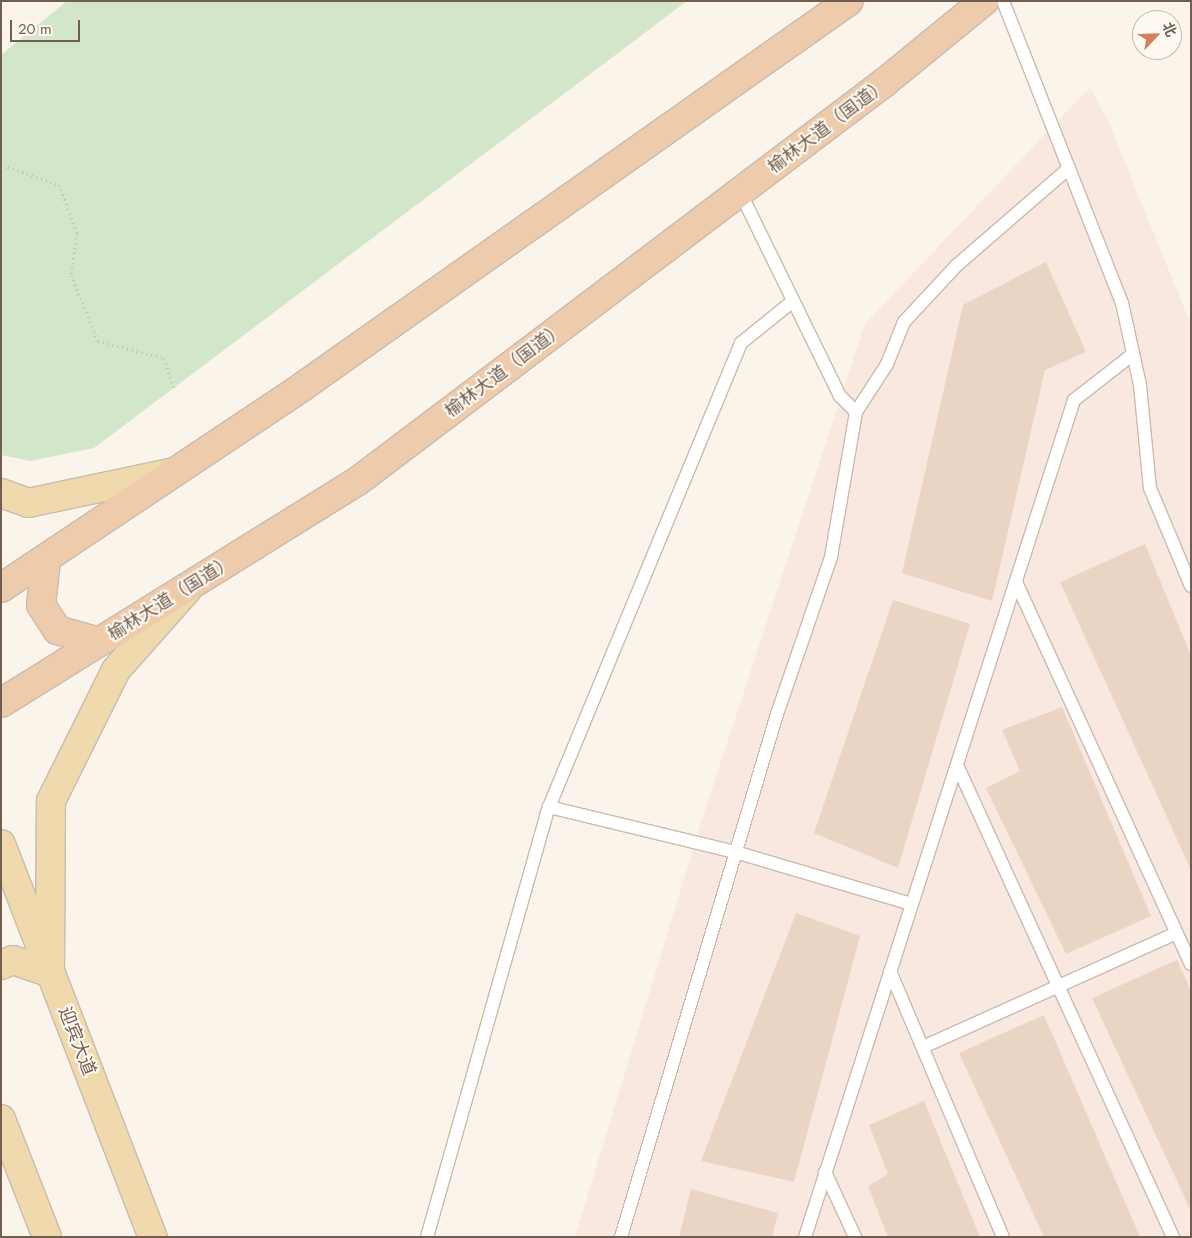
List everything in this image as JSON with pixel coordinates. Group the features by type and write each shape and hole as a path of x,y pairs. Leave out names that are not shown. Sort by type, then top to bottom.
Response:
{"highway":[{"path":"1,588 46,560 302,387 849,1"},
{"name":"榆林大道（国道）","path":"1,704 358,481 740,192 984,1"},
{"path":"46,560 41,605 58,630 99,642"}],"main road":[{"path":"1,494 28,503 175,472"},
{"path":"1,965 14,960 50,973 50,801 116,670 190,586"},
{"name":"迎宾大道","path":"1,844 153,1237"},
{"path":"1,1119 47,1237"}],"lane":[{"path":"1003,1 1122,303 1133,354 1150,488 1191,586"},
{"path":"621,1237 734,852 831,557 856,412 887,364 904,322 957,265 1069,168"},
{"path":"740,192 840,396 856,412"},
{"path":"427,1237 549,807 741,343 793,301"},
{"path":"805,1237 1074,400 1133,354"},
{"path":"1016,582 1191,964"},
{"path":"957,765 1173,1237"},
{"path":"549,807 734,852 912,904"},
{"path":"923,1047 1177,933"},
{"path":"890,971 1003,1237"},
{"path":"825,1172 855,1237"}],"path":[{"path":"1,171 8,167 59,185 77,233 71,275 98,341 164,358 174,388"}],"shaded area":[{"path":"1090,87 1110,125 1191,325 1191,1237 575,1237 705,810 865,324"}],"green space":[{"path":"67,1 687,1 94,448 30,461 1,455 1,55"}],"building":[{"path":"1046,262 1086,352 1045,370 992,601 902,573 963,305"},
{"path":"1145,544 1191,656 1191,870 1060,582"},
{"path":"893,600 970,624 898,868 814,833"},
{"path":"1062,707 1151,916 1066,954 986,788 1020,771 1002,730"},
{"path":"796,913 860,936 794,1182 701,1161"},
{"path":"1177,960 1191,991 1191,1211 1092,998"},
{"path":"1044,1015 1140,1237 1044,1237 959,1053"},
{"path":"924,1101 980,1237 888,1237 868,1186 888,1174 869,1125"},
{"path":"691,1189 778,1213 772,1237 679,1237"}]}
